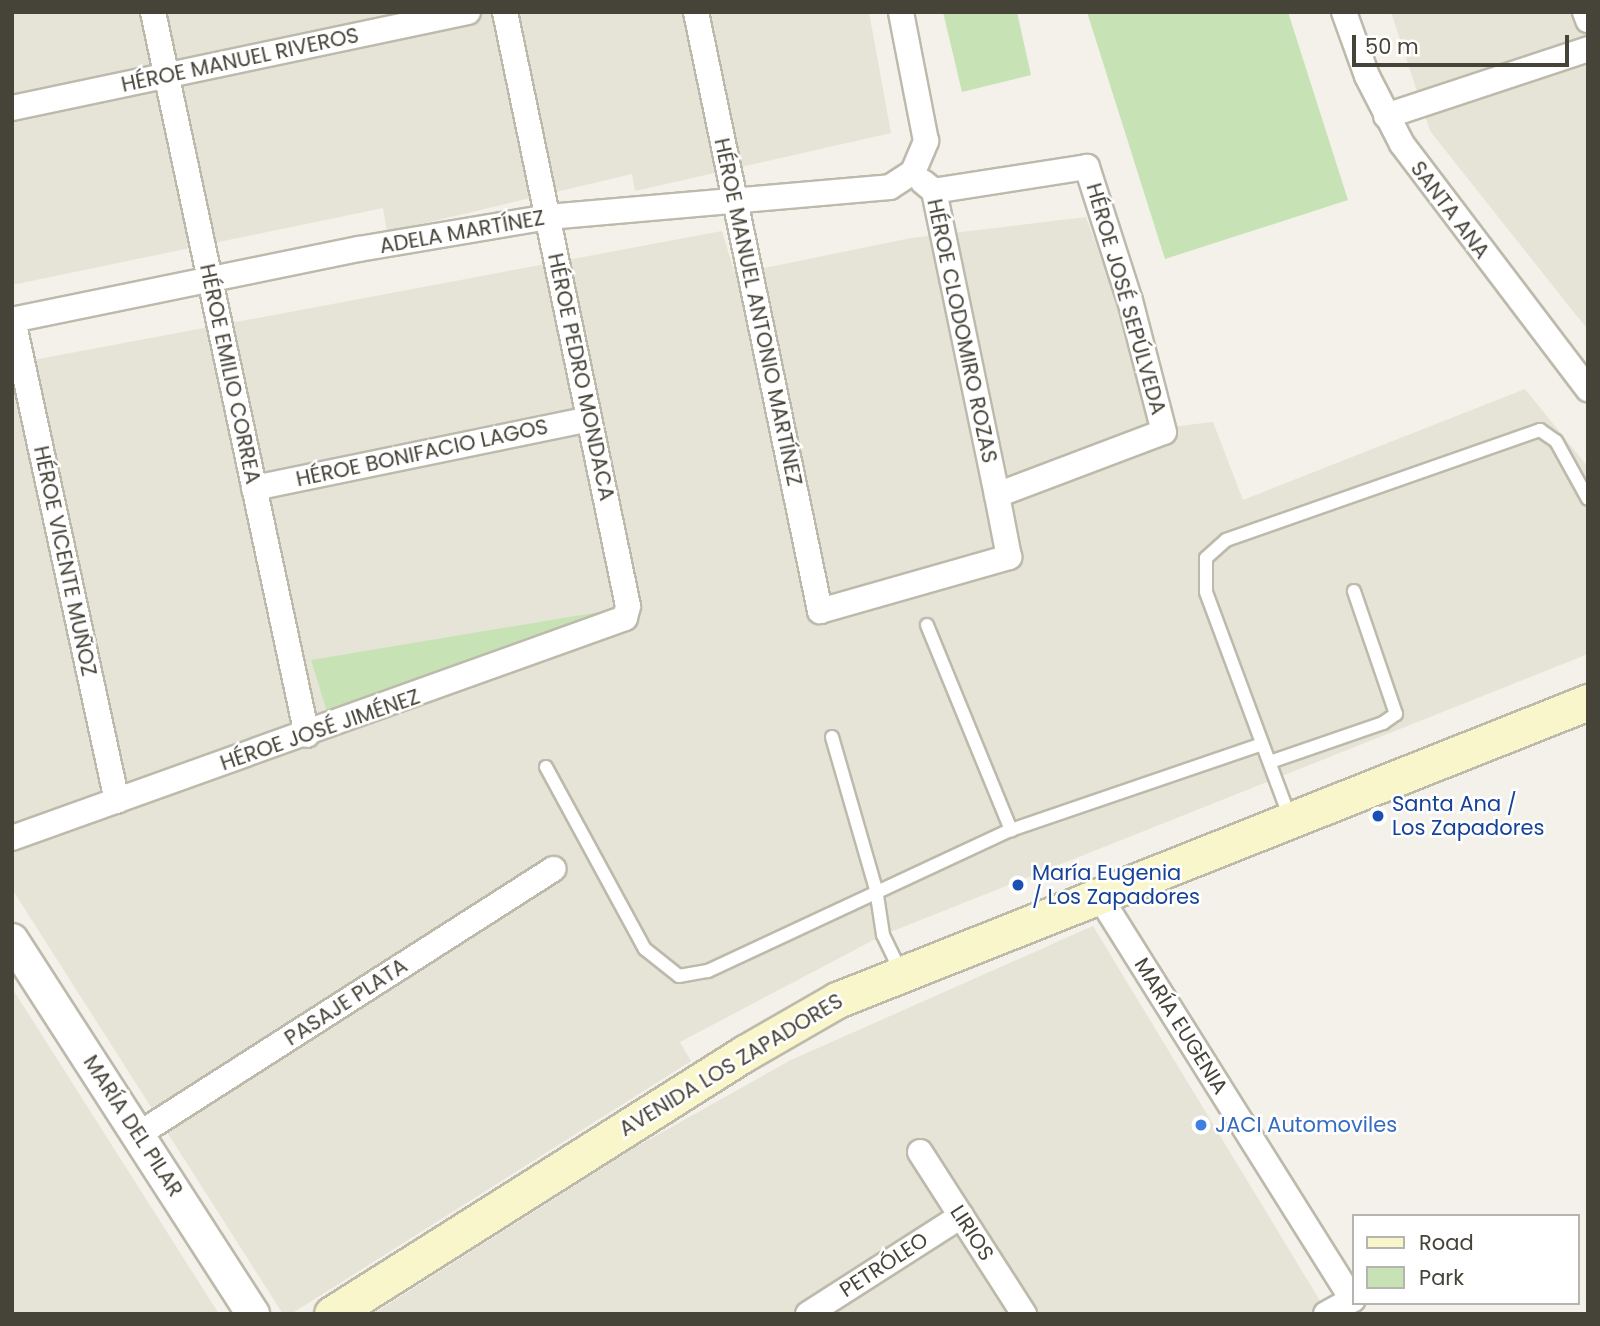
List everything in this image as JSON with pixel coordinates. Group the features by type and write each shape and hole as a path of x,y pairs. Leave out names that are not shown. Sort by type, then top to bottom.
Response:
{"main road":[{"name":"AVENIDA LOS ZAPADORES","path":"332,1314 745,1053 836,1000 1588,702"}],"street":[{"name":"HÉROE EMILIO CORREA","path":"153,12 307,735"},
{"name":"HÉROE MANUEL RIVEROS","path":"12,108 468,12"},
{"name":"HÉROE PEDRO MONDACA","path":"505,12 628,606 625,618"},
{"name":"HÉROE MANUEL ANTONIO MARTÍNEZ","path":"696,12 820,611"},
{"name":"HÉROE CLODOMIRO ROZAS","path":"820,611 1009,557 934,191 913,172 924,152 926,129 901,12"},
{"name":"SANTA ANA","path":"1344,12 1386,116 1426,180 1588,389"},
{"path":"1585,12 1588,20"},
{"path":"1386,116 1588,49"},
{"name":"HÉROE JOSÉ SEPÚLVEDA","path":"934,191 1087,167 1130,301 1164,432 997,495"},
{"name":"ADELA MARTÍNEZ","path":"13,320 548,217 734,198 877,189 913,172"},
{"name":"HÉROE VICENTE MUÑOZ","path":"13,320 117,802"},
{"name":"HÉROE BONIFACIO LAGOS","path":"254,488 589,419"},
{"name":"HÉROE JOSÉ JIMÉNEZ","path":"12,838 307,735 625,618"},
{"name":"PASAJE PLATA","path":"138,1134 554,869"},
{"name":"MARÍA EUGENIA","path":"1098,894 1352,1298"},
{"name":"MARÍA DEL PILAR","path":"12,940 253,1314"},
{"name":"LIRIOS","path":"920,1152 1024,1314"},
{"name":"PETRÓLEO","path":"808,1314 961,1216"},
{"path":"1326,1314 1352,1302"}],"lane":[{"path":"1290,820 1206,592 1206,558 1226,540 1540,430 1556,441 1588,499"},
{"path":"1270,762 1383,723 1396,714 1354,591"},
{"path":"927,625 1011,830"},
{"path":"832,737 876,889 883,935 901,972"},
{"path":"546,767 645,949 679,976 708,971 876,889 1011,830 1262,744"}],"shaded area":[{"path":"12,12 869,12 891,133 635,191 632,174 387,232 383,208 12,285"},
{"path":"1391,12 1588,12 1588,330 1430,131"},
{"path":"1086,217 1162,428 1213,422 1243,500 1525,389 1588,467 1588,654 883,935 680,1042 691,1061 291,1314 283,1314 12,889 12,364 722,231 735,274 911,238"},
{"path":"1093,926 1328,1314 373,1314 634,1148 791,1060"},
{"path":"12,988 219,1314 12,1314"}],"green space":[{"path":"943,12 1017,12 1031,75 962,92"},
{"path":"1087,12 1288,12 1348,200 1165,259"},
{"path":"611,610 328,715 311,660"}],"place":[{"name":"Santa Ana / Los Zapadores","path":"1378,816"},
{"name":"María Eugenia / Los Zapadores","path":"1018,885"},
{"name":"JACI Automoviles","path":"1201,1125"}]}
